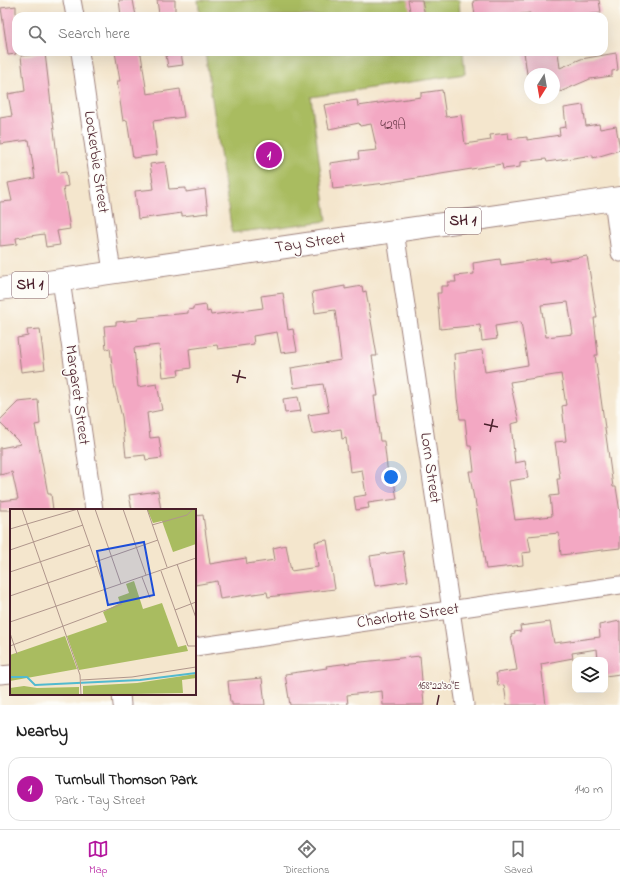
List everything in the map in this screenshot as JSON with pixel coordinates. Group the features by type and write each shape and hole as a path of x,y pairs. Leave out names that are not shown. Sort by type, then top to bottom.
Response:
{"highway":[{"name":"Tay Street","path":"0,289 616,199"}],"street":[{"path":"72,0 74,12"},
{"name":"Lockerbie Street","path":"81,56 112,272"},
{"path":"616,199 620,253"},
{"name":"Lorn Street","path":"395,231 465,705"},
{"name":"Margaret Street","path":"61,280 94,509"},
{"name":"Charlotte Street","path":"196,647 620,585"},
{"path":"0,675 10,674"},
{"path":"121,695 122,705"}],"green space":[{"path":"198,0 459,0 460,12 200,12"},
{"path":"206,56 463,56 465,74 311,97 327,221 232,233"}],"building":[{"path":"119,0 133,0 135,12 120,12"},
{"path":"157,0 175,0 175,12 159,12"},
{"path":"408,0 422,0 424,12 410,12"},
{"path":"599,0 601,12 474,12 473,1"},
{"path":"16,6 16,12 12,12 12,54 8,55 1,8"},
{"path":"616,53 618,70 612,71 612,76 590,79 560,92 560,68 581,59 608,56 608,54"},
{"path":"21,56 45,56 59,173 66,172 68,186 63,187 70,229 57,231 60,245 46,247 44,234 16,238 17,244 0,246 0,202 12,201 8,183 35,178 29,140 0,144 0,118 12,116 8,94 25,91"},
{"path":"116,56 141,56 147,94 180,89 184,117 153,121 157,155 133,158 127,120 123,121 117,81 120,81"},
{"path":"166,56 182,56 183,65 168,67"},
{"path":"525,56 558,56 560,68 526,68"},
{"path":"442,90 446,117 461,115 465,144 491,140 490,135 508,133 509,139 527,137 527,140 560,135 559,128 566,127 564,108 583,105 586,126 599,124 600,129 616,126 620,150 593,158 593,155 547,162 546,159 520,162 520,167 503,169 502,164 386,183 333,189 330,163 359,159 358,152 377,150 371,124 360,126 359,123 329,129 324,105 357,100 358,106 421,97 421,93"},
{"path":"165,162 169,189 186,188 186,192 205,189 208,213 182,216 182,213 138,219 135,191 154,189 150,164"},
{"path":"587,256 597,318 594,318 598,355 595,355 613,487 616,487 620,512 620,548 561,555 559,533 528,536 531,552 522,553 523,565 486,569 469,471 474,471 471,446 468,446 465,419 460,419 454,354 482,350 485,372 528,365 521,322 495,326 497,339 482,341 480,325 440,329 437,293 441,293 441,286 448,286 448,282 456,282 455,276 474,274 473,263 500,259 501,265 550,258 550,262","holes":["568,302 573,334 546,337 541,305","561,374 566,405 562,406 566,441 555,442 560,479 557,479 559,495 550,496 552,516 515,520 509,481 528,478 525,461 515,463 511,424 519,422 510,382"]},
{"path":"345,286 345,289 362,286 363,292 366,291 377,356 372,356 378,396 374,396 380,441 384,441 388,475 393,475 397,499 368,503 369,508 356,510 354,497 366,495 362,470 350,472 346,438 342,439 341,429 312,434 308,415 329,412 323,384 294,388 291,368 341,360 335,310 315,313 312,292"},
{"path":"283,293 288,330 293,329 297,351 281,353 277,332 253,336 254,344 218,349 217,345 189,349 191,368 178,370 179,375 163,377 159,345 134,348 138,387 157,384 162,410 147,413 150,438 159,437 162,458 146,460 145,455 126,457 122,417 114,384 110,348 106,349 104,326 116,325 116,322 138,320 138,318 188,313 188,310 193,309 193,307 206,305 207,312 210,311 211,315 263,308 261,296"},
{"path":"40,329 45,369 21,372 17,338 28,336 27,330"},
{"path":"298,397 301,411 285,413 283,399"},
{"path":"38,400 40,424 35,425 48,494 51,494 53,509 0,510 0,501 18,499 12,472 0,475 0,448 21,444 0,423 0,420 18,402"},
{"path":"158,491 161,509 132,509 129,495"},
{"path":"203,515 210,564 246,558 247,564 275,560 273,548 286,545 291,571 318,567 315,542 327,540 335,589 268,597 267,592 220,599 217,581 196,585 196,516"},
{"path":"403,551 408,581 375,586 370,556"},
{"path":"620,621 620,674 608,676 608,657 598,657 597,649 572,653 572,658 541,664 546,705 507,705 504,685 498,686 496,673 517,670 511,635 515,634 514,632 521,631 520,626 550,622 554,643 600,637 599,625"},
{"path":"420,656 424,705 383,705 382,691 347,695 348,705 290,705 285,674 327,668 326,666"},
{"path":"262,678 265,705 232,705 232,702 230,702 228,681"}],"place":[{"name":"Turnbull Thomson Park","path":"269,155"}]}
